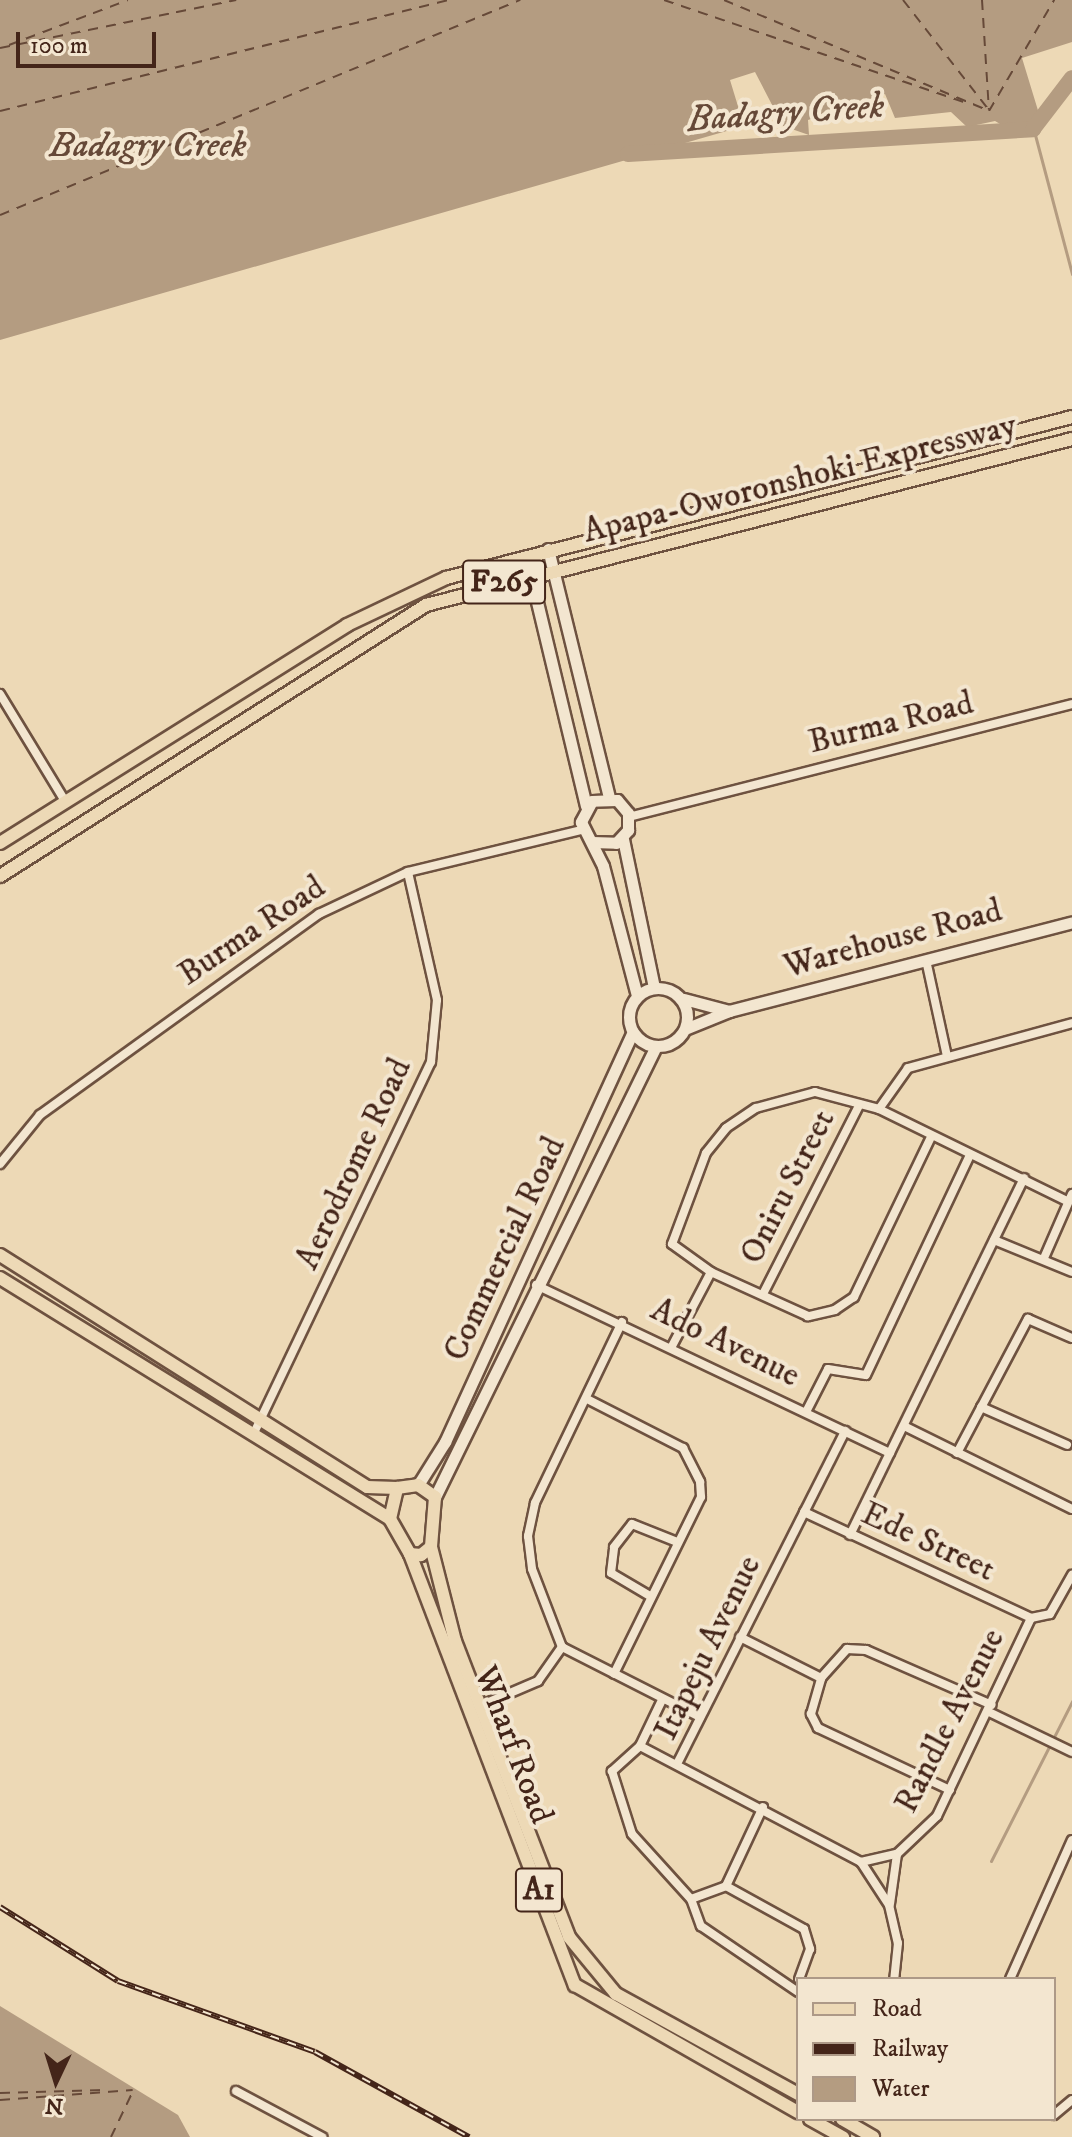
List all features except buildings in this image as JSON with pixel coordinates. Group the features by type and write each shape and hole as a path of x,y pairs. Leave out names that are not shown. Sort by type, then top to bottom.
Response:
{"main road":[{"name":"Apapa-Oworonshoki Expressway","path":"0,843 396,598 548,549 1072,417"},
{"name":"Apapa-Oworonshoki Expressway","path":"0,876 426,605 1072,439"},
{"path":"548,549 609,798 629,817 623,839 654,987"},
{"path":"526,556 586,806 582,830 592,842 637,996"},
{"path":"586,806 609,798"},
{"path":"592,842 608,846 623,839"},
{"name":"Warehouse Road","path":"685,1029 729,1011 1072,922"},
{"path":"654,987 684,999 685,1029 656,1046 633,1032 628,1013 637,996 654,987"},
{"name":"Warehouse Road","path":"684,999 729,1011"},
{"name":"Commercial Road","path":"418,1485 472,1386 633,1032"},
{"name":"Commercial Road","path":"435,1497 535,1284 656,1046"},
{"path":"0,1255 367,1487 418,1485 435,1497"},
{"path":"0,1278 390,1519 397,1488"},
{"name":"Wharf Road","path":"435,1497 431,1547 450,1627 569,1937 608,1987 796,2093"},
{"name":"Wharf Road","path":"390,1519 410,1554 575,1985 796,2111"},
{"path":"410,1554 431,1547"},
{"path":"814,2121 835,2131"},
{"path":"845,2121 873,2137"}],"street":[{"path":"0,694 65,801"},
{"name":"Burma Road","path":"629,817 1072,704"},
{"name":"Burma Road","path":"0,1164 40,1115 125,1049 319,914 408,872 582,830"},
{"name":"Aerodrome Road","path":"253,1435 431,1062 437,1000 408,872"},
{"path":"926,960 947,1056"},
{"path":"879,1109 899,1074 947,1056 1072,1023"},
{"path":"931,1137 850,1303 808,1316 711,1272 670,1239 706,1153 726,1128 756,1108 815,1092 879,1109 970,1155 1070,1197 1044,1258"},
{"name":"Oniru Street","path":"763,1294 860,1104"},
{"path":"806,1412 828,1369 866,1375 970,1155"},
{"path":"850,1535 1024,1178"},
{"path":"994,1240 1072,1272"},
{"path":"671,1348 711,1272"},
{"name":"Ado Avenue","path":"535,1284 622,1322 890,1453"},
{"path":"957,1453 1028,1319 1072,1338"},
{"path":"622,1322 589,1400 535,1503 528,1536 532,1569 562,1647 700,1717"},
{"path":"589,1400 693,1456 701,1497 614,1674"},
{"path":"981,1407 1067,1445"},
{"path":"904,1426 1072,1509"},
{"name":"Itapeju Avenue","path":"845,1431 678,1762 861,1862 889,1905 898,1943 894,1977"},
{"name":"Ede Street","path":"804,1512 1031,1618"},
{"path":"650,1596 611,1573 614,1547 632,1524 677,1542"},
{"name":"Randle Avenue","path":"897,1854 937,1816 1031,1618 1050,1614 1072,1575"},
{"path":"740,1637 821,1678"},
{"path":"482,1705 538,1681 562,1647"},
{"path":"950,1790 818,1728 811,1714 821,1678 847,1649 866,1650 990,1708 1072,1752"},
{"path":"662,1700 640,1746 612,1771 614,1789 636,1842 691,1899 701,1926 796,1984"},
{"path":"640,1746 678,1762"},
{"path":"691,1899 726,1886 763,1807"},
{"path":"1011,1977 1072,1840"},
{"path":"861,1862 897,1854 889,1905"},
{"path":"726,1886 804,1929 810,1949 800,1977"},
{"path":"236,2091 322,2137"},
{"path":"1056,2113 1072,2100"}],"water":[{"name":"Badagry Creek","path":"0,0 1072,0 1072,42 1022,58 1040,117 1035,133 1019,135 995,121 967,127 951,112 895,118 885,94 808,120 809,135 783,126 755,72 730,80 744,126 0,340"},
{"path":"0,2006 178,2115 190,2137 0,2137"}],"waterway":[{"name":"Badagry Creek","path":"628,154 1033,129 1072,78"},
{"path":"1034,131 1072,274"},
{"path":"991,1861 1072,1701"}],"ferry route":[{"path":"9,45 128,0"},
{"path":"0,48 236,0"},
{"path":"0,111 448,0"},
{"path":"0,215 520,0"},
{"path":"664,0 969,104"},
{"path":"724,0 989,111 1054,0"},
{"path":"903,0 989,110"},
{"path":"982,0 989,110"},
{"path":"0,2093 104,2090"},
{"path":"0,2100 133,2090"},
{"path":"111,2137 133,2091"}],"railway":[{"path":"0,1907 118,1981 315,2052 469,2137"}]}
